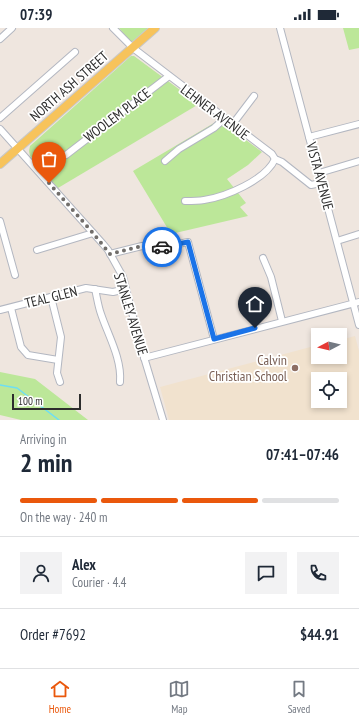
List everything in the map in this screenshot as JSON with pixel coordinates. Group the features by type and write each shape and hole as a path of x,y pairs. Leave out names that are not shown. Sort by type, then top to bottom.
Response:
{"main road":[{"name":"NORTH ASH STREET","path":"0,164 155,28"}],"street":[{"path":"0,39 12,28"},
{"name":"VISTA AVENUE","path":"280,28 337,241 356,303 359,325"},
{"name":"LEHNER AVENUE","path":"114,29 133,48 224,119 272,154 275,159 282,162 311,185 321,183"},
{"path":"0,118 76,52"},
{"name":"WOOLEM PLACE","path":"66,155 169,76"},
{"path":"232,125 254,96"},
{"path":"165,161 180,149 214,128 224,119"},
{"path":"309,138 359,124"},
{"name":"STANLEY AVENUE","path":"0,129 93,233 110,254 123,277 144,358 163,420"},
{"path":"185,201 204,200 238,191 258,178 271,166 275,159"},
{"path":"319,173 359,162"},
{"path":"0,221 15,275"},
{"path":"36,250 93,233"},
{"path":"337,241 359,234"},
{"path":"110,254 142,246 158,248 188,242 214,339"},
{"path":"263,258 271,277 282,322"},
{"name":"TEAL GLEN","path":"0,310 86,288 113,292 126,289"},
{"path":"95,289 100,312 119,364 121,373 120,382"},
{"path":"51,297 61,337 58,360 60,382"},
{"path":"144,358 356,303"},
{"path":"11,308 21,347 24,352 28,355 58,360"}],"shaded area":[{"name":"Calvin Christian School","path":"355,336 359,351 359,420 169,420 160,387 311,347 311,364 347,364 347,338"}],"green space":[{"path":"119,28 148,28 133,41 130,41"},
{"path":"343,28 359,28 359,48 349,50"},
{"path":"131,56 134,56 199,104 58,188 30,156 30,146"},
{"path":"219,120 262,152 248,165 227,179 246,203 240,207 248,216 171,234 133,171"},
{"path":"0,372 35,379 88,420 21,420 0,415"}],"waterway":[{"path":"0,385 17,388 59,420"}],"way so far":[{"path":"49,183 110,254 142,246 162,247"}],"place":[{"name":"Calvin Christian School","path":"295,368"}],"route":[{"path":"162,247 188,242 214,339 255,328"}]}
